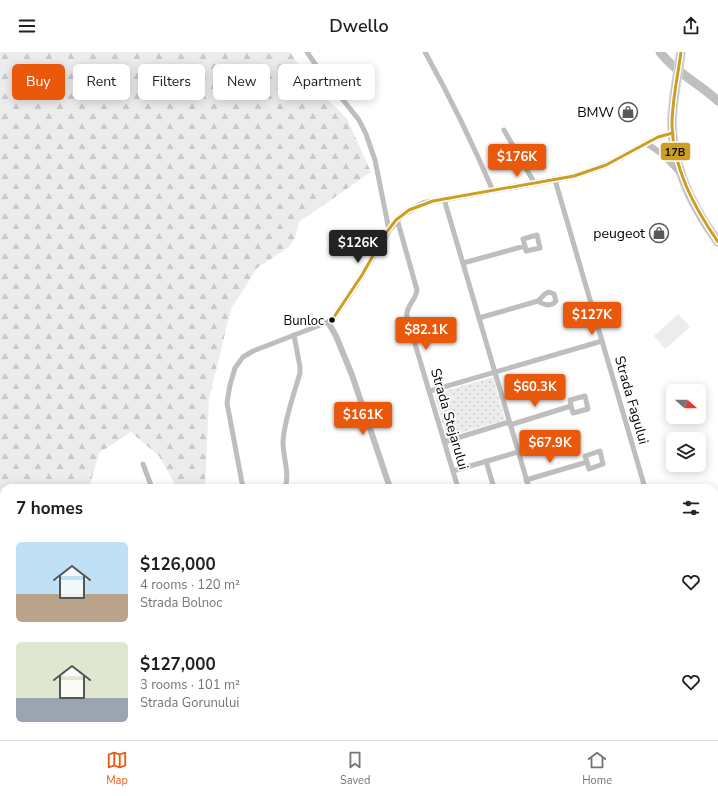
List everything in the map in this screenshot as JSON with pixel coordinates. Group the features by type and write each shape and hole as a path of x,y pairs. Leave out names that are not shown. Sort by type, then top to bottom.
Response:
{"highway":[{"path":"681,52 673,106 673,133 677,158 694,205 718,242"}],"street":[{"path":"308,52 320,71 359,120 366,134 375,160 389,230"},
{"path":"425,52 473,146 492,191"},
{"path":"504,130 535,184"},
{"path":"242,484 227,403 233,372 245,355 332,320 356,285 389,230 397,219 403,214 424,203 574,176 596,169 658,137 673,133"},
{"path":"646,143 662,154 682,175"},
{"name":"Strada Fagului","path":"554,180 644,484"},
{"path":"444,199 528,484"},
{"name":"Strada Stejarului","path":"397,219 417,290 407,313 457,484"},
{"path":"463,263 525,246"},
{"path":"479,318 538,301"},
{"path":"328,322 336,336 352,375 388,484"},
{"path":"287,484 288,481 283,442 300,373 294,335"},
{"path":"430,391 602,341"},
{"path":"444,442 571,406"},
{"path":"453,471 518,452"},
{"path":"486,461 493,484"},
{"path":"526,480 587,462"},
{"path":"143,464 150,484"}],"green space":[{"path":"0,52 290,52 298,64 278,64 278,100 328,100 347,119 371,172 299,222 295,238 289,247 257,268 231,309 209,399 205,484 175,484 159,456 131,432 99,453 90,484 0,484"},
{"path":"678,314 690,327 665,349 654,336"},
{"path":"493,377 505,420 447,437 434,394"}],"waterway":[{"path":"660,52 680,72 718,101"}],"transit line":[{"name":"17B","path":"681,52 672,116 673,141 676,156 686,186 693,201 718,242"},
{"name":"17B","path":"332,320 362,275 386,233 396,220 409,210 433,201 574,176 606,165 658,137 673,133"}],"place":[{"name":"BMW","path":"628,112"},
{"name":"peugeot","path":"659,233"},
{"name":"Bunloc","path":"332,320"}]}
